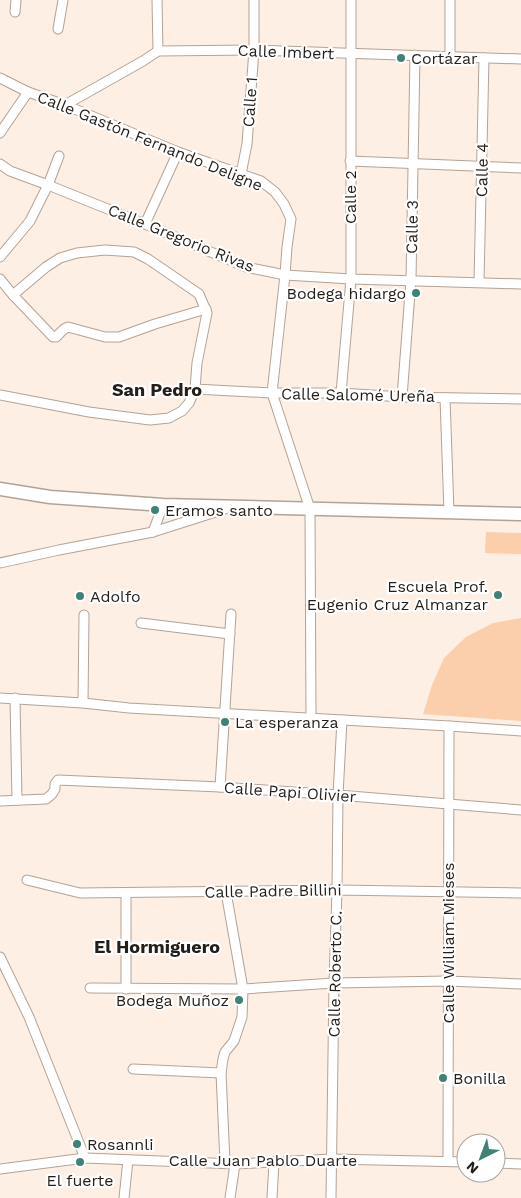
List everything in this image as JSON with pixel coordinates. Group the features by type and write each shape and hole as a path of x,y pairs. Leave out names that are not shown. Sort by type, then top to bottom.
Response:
{"street":[{"path":"15,12 16,0"},
{"path":"58,29 63,0"},
{"path":"65,105 158,51 157,0"},
{"name":"Calle 1","path":"241,174 247,144 254,50 254,0"},
{"name":"Calle 2","path":"341,393 351,279 351,0"},
{"path":"450,0 450,56"},
{"name":"Calle Imbert","path":"158,51 254,50 521,60"},
{"name":"Calle 3","path":"402,397 411,280 415,55"},
{"name":"Calle 4","path":"479,282 484,58"},
{"name":"Calle Gastón Fernando Deligne","path":"0,78 28,92 65,105 178,152 261,181 275,192 284,204 291,219 272,393 310,509 311,718"},
{"path":"0,133 28,92"},
{"path":"145,224 178,152"},
{"path":"0,257 30,221 60,156"},
{"path":"350,162 521,168"},
{"name":"Calle Gregorio Rivas","path":"0,164 10,171 145,224 246,267 285,275 521,284"},
{"path":"0,394 88,412 150,420 169,418 182,411 189,403 195,389 197,363 207,313 199,294 148,259 134,252 105,250 78,253 60,258 12,295"},
{"path":"0,280 53,337 56,337 68,327 104,337 119,337 154,324 206,309"},
{"name":"Calle Salomé Ureña","path":"195,389 272,393 341,393 402,397 521,399"},
{"path":"445,398 448,512"},
{"path":"0,489 50,497 163,505 521,514"},
{"path":"153,532 163,505"},
{"path":"0,562 153,532 231,507"},
{"path":"220,787 231,614"},
{"path":"83,703 84,615"},
{"path":"141,623 230,634"},
{"path":"0,698 129,708 521,731"},
{"path":"0,801 17,800 15,698"},
{"name":"Calle Roberto C.","path":"332,1198 334,983 338,795 342,720"},
{"name":"Calle William Mieses","path":"448,1161 449,726"},
{"name":"Calle Papi Olivier","path":"17,800 46,799 52,794 58,780 220,787 521,810"},
{"name":"Calle Padre Billini","path":"27,880 80,893 337,890 521,893"},
{"path":"126,892 126,988"},
{"path":"226,892 243,989 242,1017 234,1041 225,1052 221,1073 230,1164 230,1198"},
{"path":"0,957 29,1017 86,1158"},
{"path":"90,988 243,989 334,983 448,982 521,984"},
{"path":"133,1069 221,1073"},
{"name":"Calle Juan Pablo Duarte","path":"0,1169 86,1158 230,1164 332,1159 456,1161"},
{"path":"124,1198 128,1160"},
{"path":"272,1198 274,1162"},
{"path":"506,1163 521,1164"}],"shaded area":[{"path":"486,532 521,533 521,554 485,553"},
{"path":"521,618 521,721 423,714 432,685 444,658 466,637 493,623"}],"place":[{"name":"Cortázar","path":"401,58"},
{"name":"Bodega hidargo","path":"416,293"},
{"name":"Eramos santo","path":"155,510"},
{"name":"Escuela Prof. Eugenio Cruz Almanzar","path":"498,595"},
{"name":"Adolfo","path":"80,596"},
{"name":"La esperanza","path":"225,722"},
{"name":"Bodega Muñoz","path":"239,1000"},
{"name":"Bonilla","path":"443,1078"},
{"name":"Rosannli","path":"77,1144"},
{"name":"El fuerte","path":"80,1162"}],"district":[{"name":"San Pedro","path":"157,389"},
{"name":"El Hormiguero","path":"157,946"}]}
